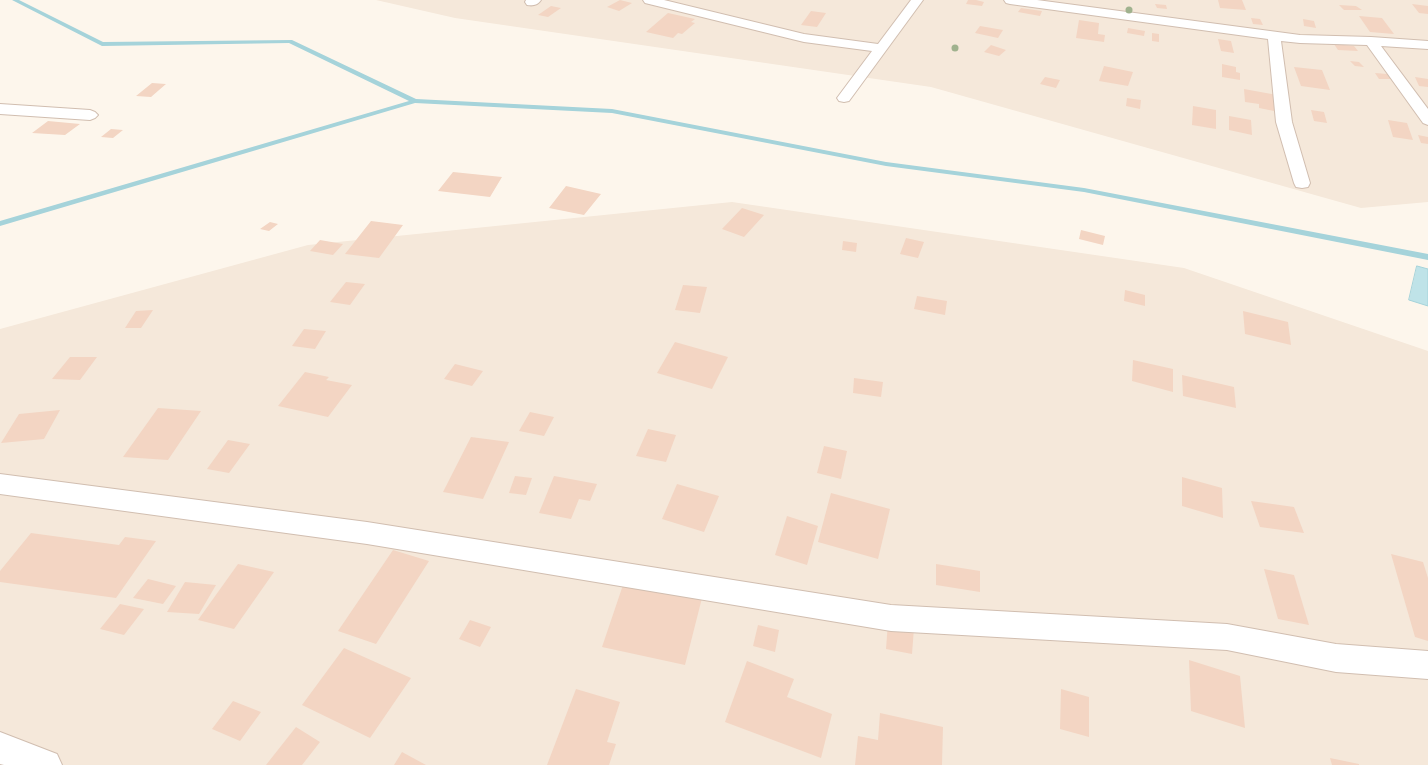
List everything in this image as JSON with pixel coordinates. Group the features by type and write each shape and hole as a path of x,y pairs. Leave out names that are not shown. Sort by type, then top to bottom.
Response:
{"street":[{"path":"649,0 804,38 881,48"},
{"path":"844,98 917,0"},
{"path":"1010,0 1154,21 1300,39 1371,41 1428,46"},
{"path":"1274,36 1284,122 1302,183"},
{"path":"1371,41 1428,120"},
{"path":"0,108 90,115"},
{"path":"0,484 367,533 891,618 1227,637 1336,658 1428,665"},
{"path":"0,748 46,765"}],"shaded area":[{"path":"376,0 1428,0 1428,202 1361,208 931,87 455,18"},
{"path":"732,202 1184,268 1428,351 1428,765 0,765 0,329 308,245"}],"water":[{"path":"1417,266 1428,269 1428,306 1409,300"}],"building":[{"path":"620,0 632,3 619,11 607,7"},
{"path":"968,0 984,2 982,6 966,4"},
{"path":"1218,0 1242,0 1246,10 1220,8"},
{"path":"1155,4 1166,5 1167,9 1157,8"},
{"path":"1412,4 1428,6 1428,14 1419,13"},
{"path":"1339,5 1356,6 1362,10 1344,10"},
{"path":"551,6 561,8 548,17 538,15"},
{"path":"1021,8 1042,11 1040,16 1018,12"},
{"path":"811,11 826,13 817,27 801,25"},
{"path":"668,13 695,19 691,22 695,23 682,34 678,33 673,38 646,32"},
{"path":"1359,16 1382,18 1394,34 1370,32"},
{"path":"1251,18 1260,19 1263,25 1253,24"},
{"path":"1303,19 1314,21 1316,28 1304,26"},
{"path":"1079,20 1099,23 1098,34 1105,35 1104,42 1076,38"},
{"path":"980,26 1003,30 998,38 975,33"},
{"path":"1128,28 1145,31 1144,36 1127,33"},
{"path":"1152,33 1159,34 1159,42 1152,41"},
{"path":"1218,39 1231,41 1234,53 1221,51"},
{"path":"1334,44 1354,46 1358,51 1338,50"},
{"path":"991,45 1006,50 999,56 984,52"},
{"path":"1350,61 1359,62 1364,67 1355,66"},
{"path":"1222,64 1236,67 1236,72 1240,73 1240,80 1222,77"},
{"path":"1104,66 1133,72 1128,86 1099,81"},
{"path":"1294,67 1322,70 1330,90 1301,86"},
{"path":"1375,73 1387,74 1392,79 1379,79"},
{"path":"1045,77 1060,80 1056,88 1040,84"},
{"path":"1415,77 1428,79 1428,87 1419,86"},
{"path":"152,83 166,84 151,97 136,96"},
{"path":"1244,89 1277,95 1279,112 1259,108 1259,104 1245,102"},
{"path":"1127,98 1141,100 1140,109 1126,106"},
{"path":"1193,106 1216,110 1216,129 1192,125"},
{"path":"1311,110 1324,112 1327,123 1314,121"},
{"path":"1229,116 1251,120 1252,135 1229,130"},
{"path":"1388,120 1407,123 1413,140 1393,137"},
{"path":"48,121 80,124 65,135 32,133"},
{"path":"111,129 123,130 113,138 101,137"},
{"path":"1418,135 1428,137 1428,144 1421,143"},
{"path":"453,172 502,177 490,197 438,191"},
{"path":"566,186 601,194 584,215 549,208"},
{"path":"742,208 764,215 744,237 722,229"},
{"path":"371,221 403,225 379,258 345,254"},
{"path":"270,222 278,224 269,231 260,229"},
{"path":"1081,230 1105,236 1103,245 1079,239"},
{"path":"906,238 924,242 918,258 900,254"},
{"path":"320,240 343,244 333,255 310,251"},
{"path":"843,241 857,243 856,252 842,250"},
{"path":"346,282 365,284 350,305 330,302"},
{"path":"683,285 707,287 700,313 675,310"},
{"path":"1125,290 1145,295 1145,306 1124,301"},
{"path":"917,296 947,301 945,315 914,309"},
{"path":"153,310 141,328 125,328 136,311"},
{"path":"1243,311 1288,322 1291,345 1245,334"},
{"path":"304,329 326,331 315,349 292,346"},
{"path":"675,342 728,357 712,389 657,373"},
{"path":"70,357 97,357 80,380 52,379"},
{"path":"1133,360 1173,369 1173,392 1132,381"},
{"path":"455,364 483,371 472,386 444,379"},
{"path":"305,372 329,377 326,380 352,385 328,417 278,406"},
{"path":"1182,375 1234,387 1236,408 1183,396"},
{"path":"854,378 883,382 881,397 853,393"},
{"path":"158,408 201,411 168,460 123,457"},
{"path":"60,410 44,439 1,443 19,414"},
{"path":"530,412 554,417 544,436 519,431"},
{"path":"648,429 676,435 666,462 636,456"},
{"path":"471,437 509,442 483,499 443,492"},
{"path":"228,440 250,444 229,473 207,469"},
{"path":"824,446 847,451 841,479 817,473"},
{"path":"515,476 532,478 526,495 509,493"},
{"path":"554,476 597,484 590,501 579,499 571,519 539,513"},
{"path":"1182,477 1222,488 1223,518 1182,506"},
{"path":"677,484 719,496 704,532 662,519"},
{"path":"831,493 890,509 878,559 818,542"},
{"path":"1251,501 1294,507 1304,533 1260,527"},
{"path":"787,516 818,526 807,565 775,555"},
{"path":"31,533 119,545 125,537 156,541 116,598 0,582 0,571"},
{"path":"393,550 429,561 376,644 338,631"},
{"path":"1391,554 1423,562 1428,578 1428,641 1415,637"},
{"path":"238,564 274,572 234,629 198,620"},
{"path":"936,564 980,571 980,592 936,585"},
{"path":"1264,569 1294,575 1309,625 1278,619"},
{"path":"148,579 176,586 163,604 133,598"},
{"path":"185,582 216,585 199,614 167,612"},
{"path":"624,582 702,598 685,665 602,647"},
{"path":"120,604 144,609 124,635 100,629"},
{"path":"470,620 491,627 480,647 459,639"},
{"path":"888,622 914,628 912,654 886,649"},
{"path":"758,625 779,630 775,652 753,646"},
{"path":"344,648 411,678 370,738 302,705"},
{"path":"1189,660 1240,676 1245,728 1191,711"},
{"path":"747,661 794,679 787,697 832,714 821,758 725,722"},
{"path":"576,689 620,702 607,742 616,744 609,765 547,765"},
{"path":"1061,689 1089,697 1089,737 1060,729"},
{"path":"233,701 261,712 240,741 212,729"},
{"path":"880,713 943,727 942,765 855,765 858,736 878,740"},
{"path":"296,727 320,742 302,765 266,765"},
{"path":"402,752 426,765 394,765"},
{"path":"1330,758 1359,764 1359,765 1332,765"}],"waterway":[{"path":"15,0 102,44 290,41 415,101"},
{"path":"0,224 415,101"},
{"path":"415,101 612,111 886,164 1084,190 1428,257"}]}
